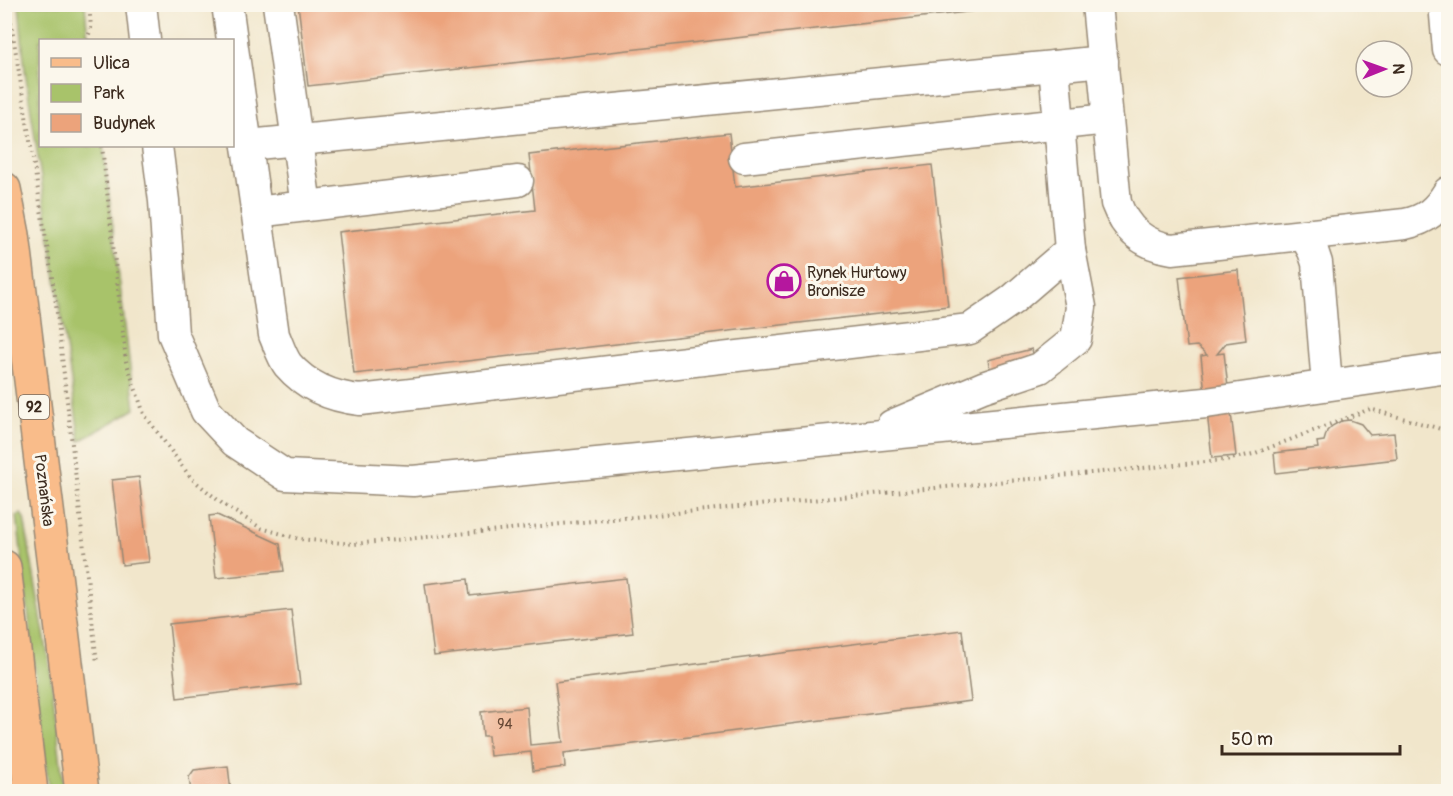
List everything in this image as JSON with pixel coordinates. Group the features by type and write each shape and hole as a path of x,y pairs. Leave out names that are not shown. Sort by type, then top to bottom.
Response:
{"main road":[{"name":"Poznańska","path":"4,189 13,235 82,792"},
{"path":"4,567 31,792"}],"lane":[{"path":"141,4 145,39"},
{"path":"227,4 232,39"},
{"path":"278,4 306,206"},
{"path":"1097,4 1116,204 1127,226 1139,237 1156,245 1173,249 1415,222 1433,213 1449,192"},
{"path":"1447,4 1445,15 1449,50"},
{"path":"234,55 274,335 287,364 310,385 339,398 360,400 970,329 1012,300 1070,250"},
{"path":"247,145 1103,61"},
{"path":"864,437 984,387 1040,368 1076,339 1081,307 1070,250 1054,66"},
{"path":"744,158 1108,119"},
{"path":"157,147 164,201 173,334 206,411 235,442 285,475 413,481 1206,404 1449,368"},
{"path":"256,212 518,181"},
{"path":"1304,236 1317,263 1327,385"}],"path":[{"path":"87,39 91,28 89,4"}],"green space":[{"path":"19,5 85,5 88,39 39,39 39,147 103,147 135,409 80,441 25,71"},
{"path":"21,514 24,518 50,668 64,791 49,791 17,516"}],"building":[{"path":"298,4 1020,4 1020,6 308,86"},
{"path":"729,133 735,187 932,165 948,306 354,374 338,232 535,210 529,155"},
{"path":"1238,270 1246,340 1226,343 1217,354 1224,353 1236,456 1212,458 1201,356 1207,355 1197,346 1187,347 1179,277"},
{"path":"1032,349 1040,383 996,393 988,360"},
{"path":"1350,420 1361,424 1370,435 1394,433 1397,459 1276,473 1274,453 1318,448 1317,442 1324,441 1327,431 1332,426 1341,421"},
{"path":"139,477 149,562 122,565 112,480"},
{"path":"217,515 280,544 284,571 216,578 209,516"},
{"path":"626,578 633,633 434,656 425,584 468,579 470,596"},
{"path":"291,610 300,684 177,698 169,624"},
{"path":"962,630 971,701 564,753 565,767 533,771 531,752 490,756 488,736 483,736 481,712 527,707 530,745 563,742 555,682"},
{"path":"228,766 231,792 191,792 189,777 194,770"}],"place":[{"name":"Rynek Hurtowy Bronisze","path":"784,281"}]}
